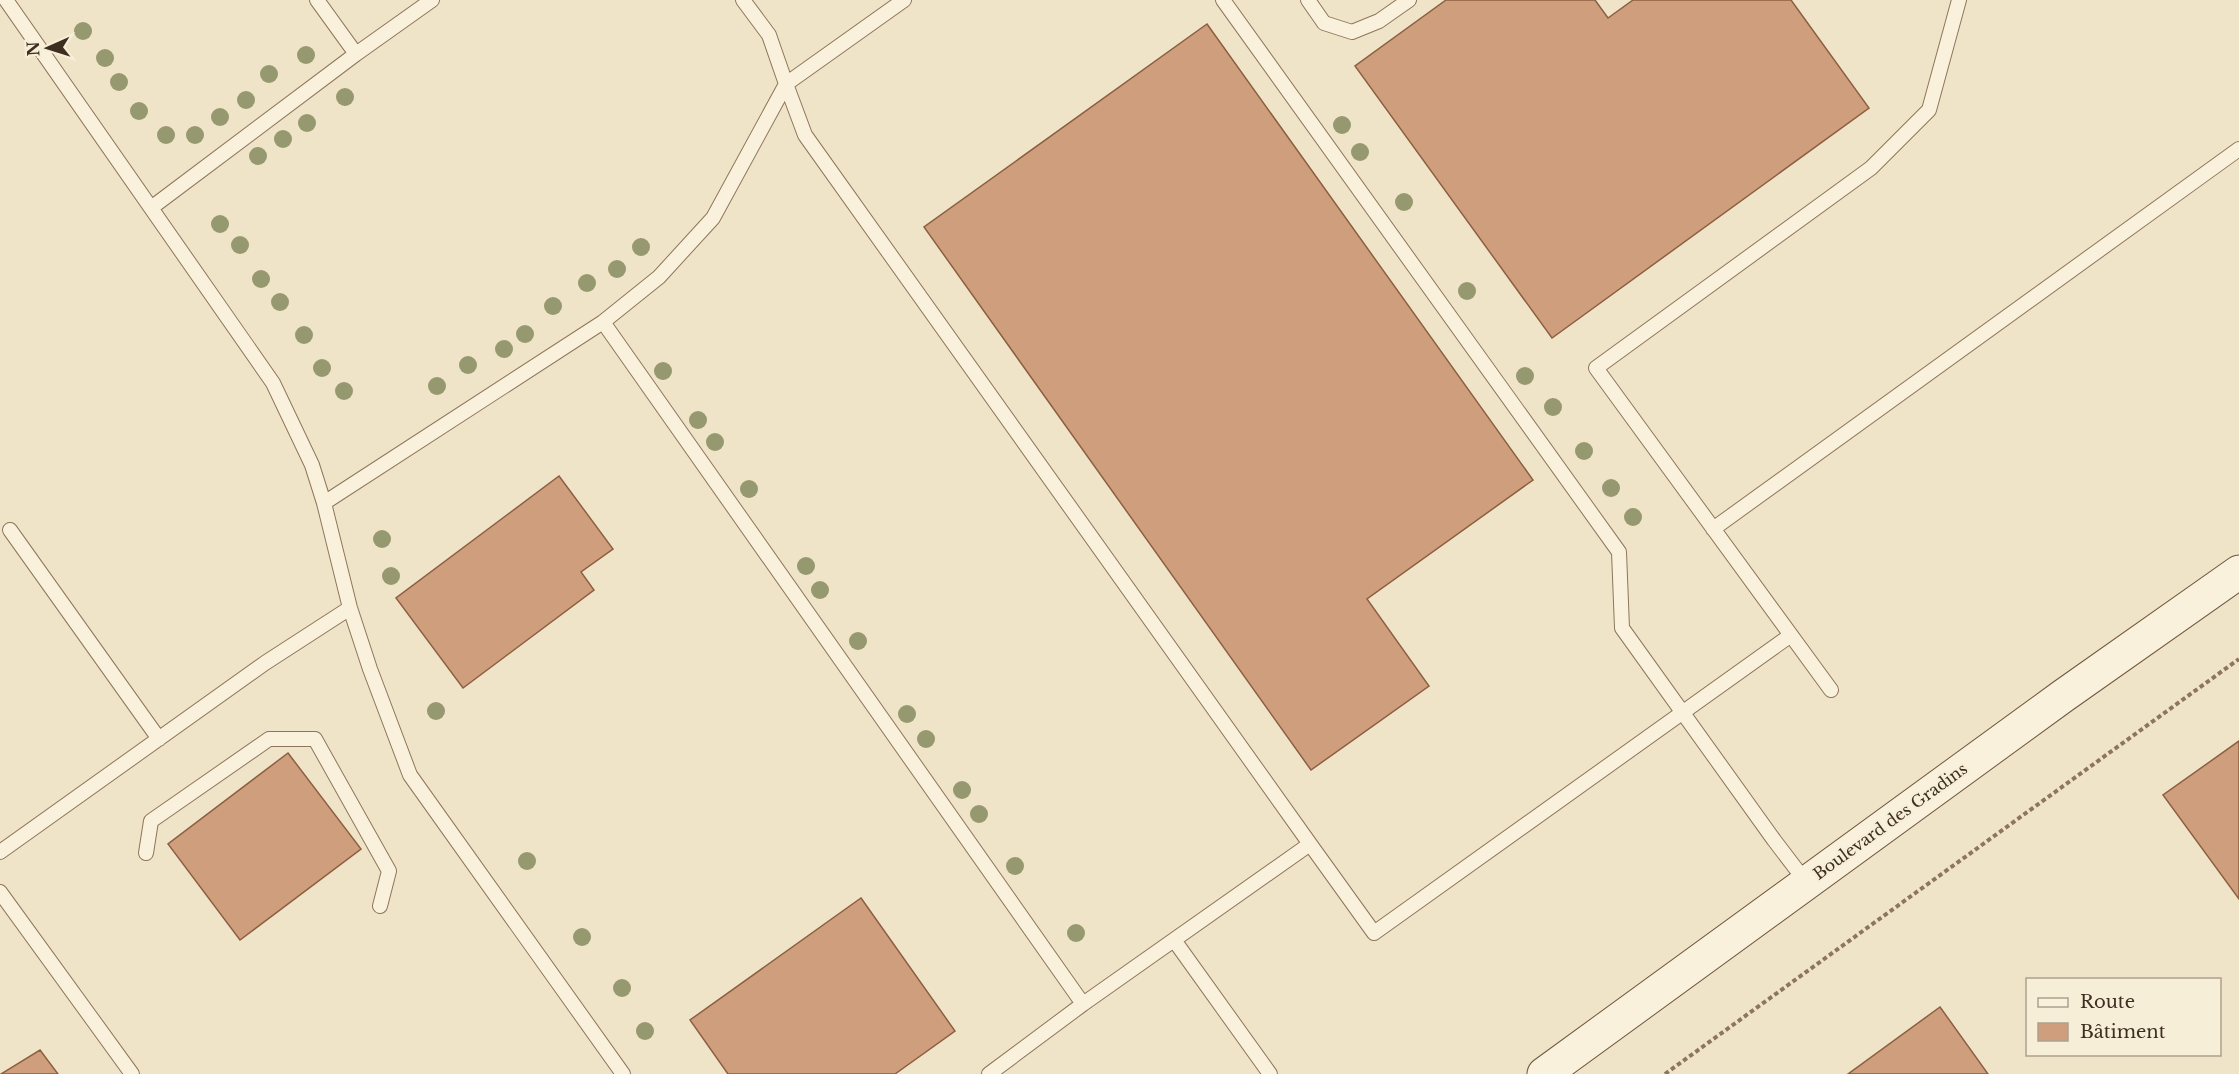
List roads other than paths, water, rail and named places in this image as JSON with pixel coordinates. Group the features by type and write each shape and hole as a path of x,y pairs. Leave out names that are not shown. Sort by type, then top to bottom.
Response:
{"street":[{"name":"Boulevard des Gradins","path":"1544,1074 1806,882 2239,572"}],"lane":[{"path":"6,0 273,383 312,465 324,503 350,608 370,669 410,775 623,1074"},
{"path":"318,0 356,54"},
{"path":"151,208 356,54 432,0"},
{"path":"743,0 769,35 805,135 1374,933 1791,635"},
{"path":"324,503 603,322 659,277 713,218 786,84 904,0"},
{"path":"1223,0 1619,552 1622,628 1806,882"},
{"path":"1308,0 1324,22 1352,32 1379,21 1408,0"},
{"path":"1831,690 1596,368 1870,168 1929,110 1959,0"},
{"path":"1713,529 2239,149"},
{"path":"603,322 1083,1004"},
{"path":"10,530 159,739"},
{"path":"0,852 266,663 350,608"},
{"path":"146,853 151,821 269,739 315,739 389,871 380,906"},
{"path":"989,1074 1083,1004 1310,844"},
{"path":"0,892 132,1074"},
{"path":"1174,940 1270,1074"}]}
